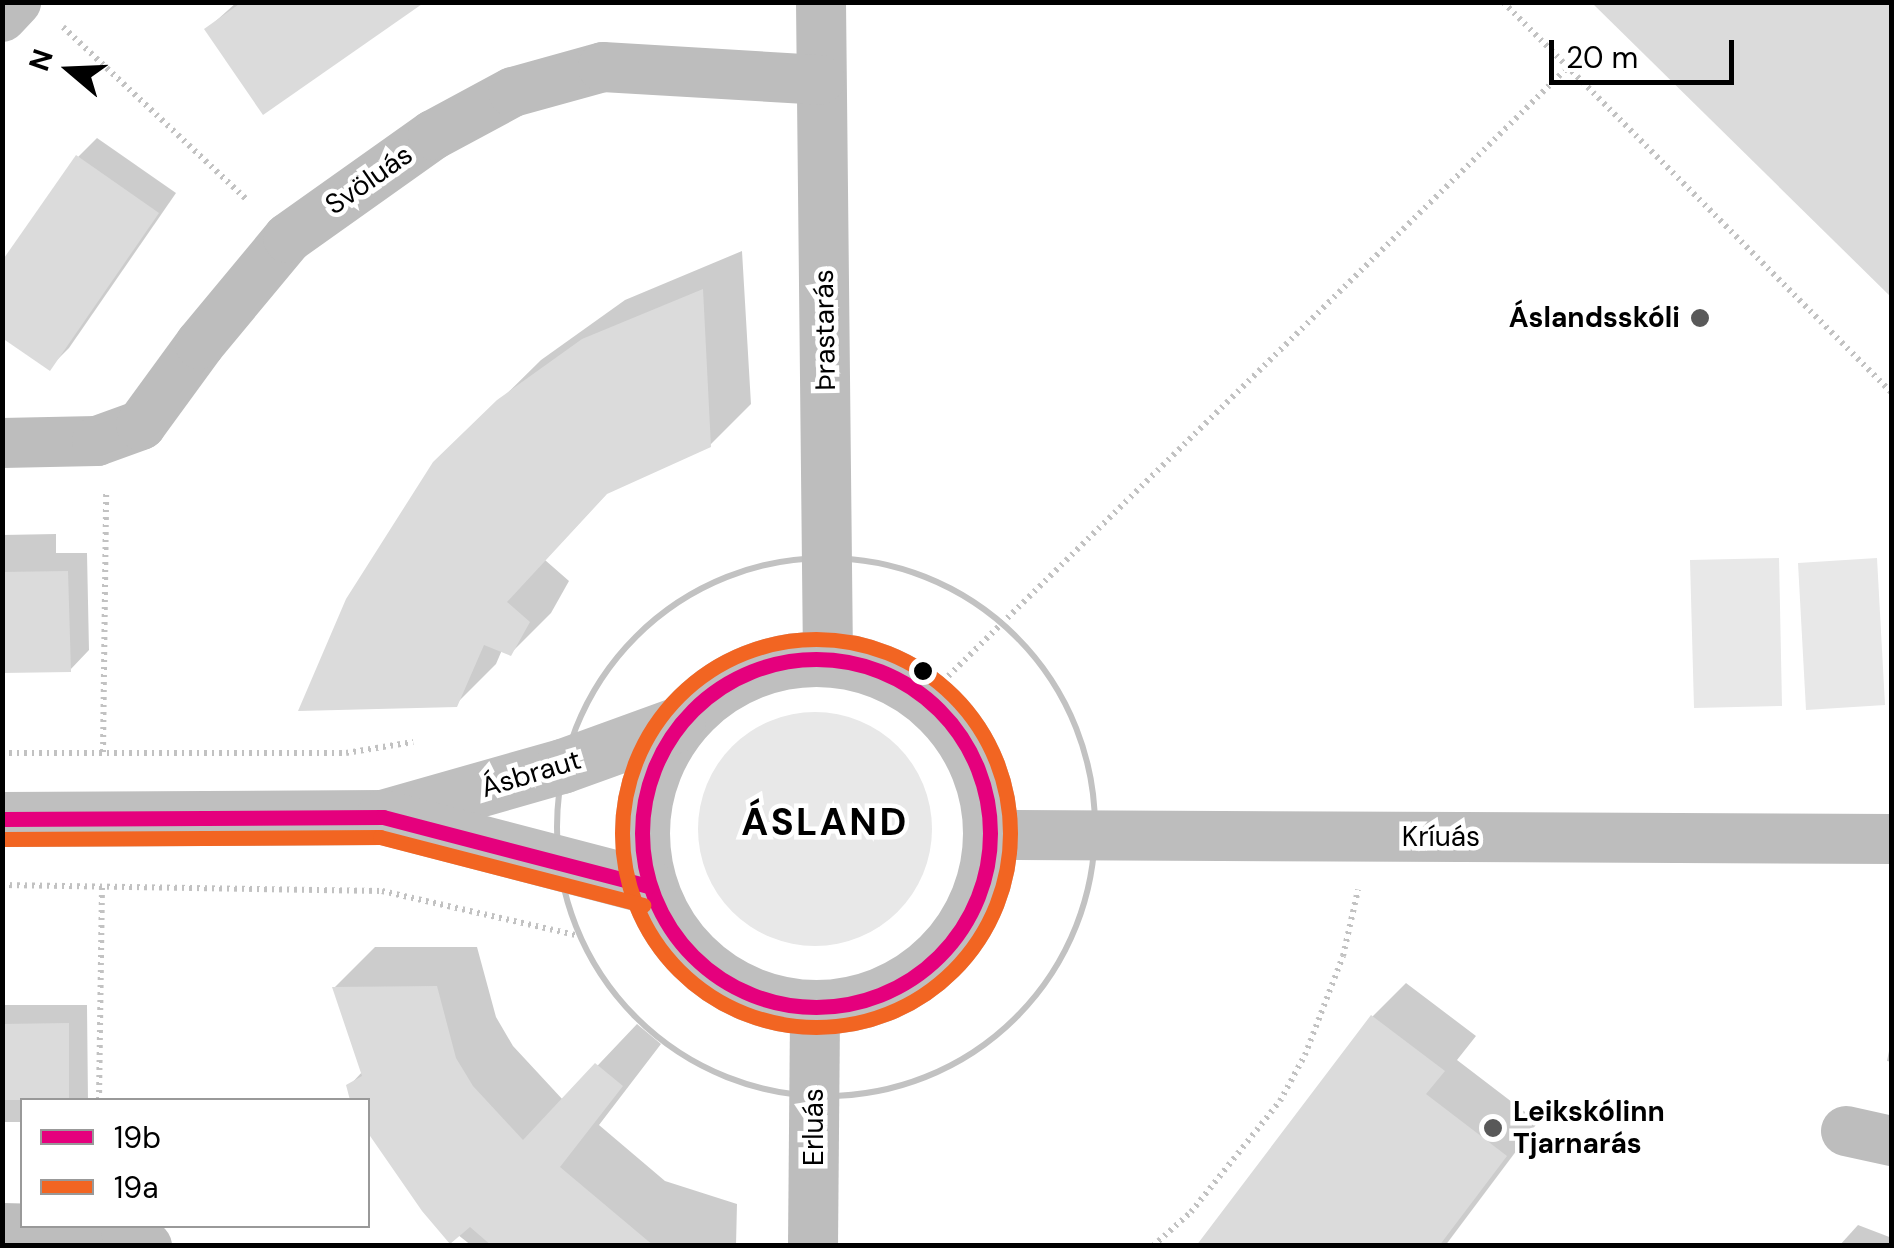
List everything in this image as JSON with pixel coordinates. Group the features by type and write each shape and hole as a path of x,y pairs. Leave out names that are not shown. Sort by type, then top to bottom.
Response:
{"street":[{"name":"Þrastarás","path":"821,2 828,658"},
{"name":"Svöluás","path":"2,443 106,438 141,426 200,344 288,238 432,136 513,92 603,68 820,80"},
{"path":"828,658 863,664 896,677 926,697 962,736 984,784 991,835 982,889 957,938 918,976 902,984 869,1000 815,1009 760,1000 711,975 673,935 648,886 640,830 651,774 678,724 719,686 772,664 828,658"},
{"name":"Ásbraut","path":"383,817 562,766 678,724"},
{"name":"Ásbraut","path":"2,819 383,817 648,886"},
{"name":"Kríuás","path":"991,835 1892,839"},
{"name":"Erluás","path":"813,1246 815,1009"},
{"path":"2,1228 126,1232 147,1246"}],"path":[{"path":"1503,2 1892,393"},
{"path":"23,12 288,238"},
{"path":"926,697 1568,66"},
{"path":"103,752 106,438"},
{"path":"828,556 891,564 921,575 950,586 1004,622 1056,683 1088,757 1097,838 1080,921 1038,995 976,1052 900,1088 814,1098 741,1085 672,1051 617,1000 577,935 557,862 555,813 562,766 588,698 631,638 688,593 756,565 828,556"},
{"path":"570,703 588,698"},
{"path":"2,753 346,753 425,740"},
{"path":"1153,1246 1191,1212 1280,1101 1305,1055 1343,956 1371,837"},
{"path":"2,885 382,891 577,935"},
{"path":"99,1098 102,885"}],"shaded area":[{"path":"1779,558 1782,706 1694,708 1690,560"},
{"path":"1877,558 1885,705 1806,710 1798,563"},
{"path":"815,712 860,721 898,746 923,784 932,829 923,874 898,912 860,937 815,946 770,937 732,912 707,874 698,829 707,784 732,746 770,721"}],"building":[{"path":"242,2 425,2 263,115 204,29"},
{"path":"1591,2 1892,2 1892,298"},
{"path":"76,155 159,213 50,371 2,338 2,261"},
{"path":"703,289 711,447 607,494 507,602 530,622 511,656 484,645 457,707 298,711 346,599 433,462 497,400 582,339"},
{"path":"68,571 71,672 2,673 2,572"},
{"path":"437,986 456,1058 473,1086 523,1140 595,1063 623,1086 560,1167 654,1246 492,1246 470,1227 450,1244 370,1136 370,1098 349,1098 346,1085 362,1076 332,987"},
{"path":"1371,1015 1445,1071 1426,1094 1507,1156 1439,1246 1196,1246"},
{"path":"69,1023 69,1098 2,1100 2,1024"}],"transit line":[{"name":"19a","path":"816,639 854,643 890,654 924,672 953,696 977,725 995,759 1006,795 1010,833 1006,871 995,907 977,941 953,970 924,994 890,1012 854,1023 816,1027 778,1023 742,1012 708,994 679,970 655,941 637,907 626,871 622,833 626,795 637,759 655,725 679,696 708,672 742,654 778,643 816,639"},
{"name":"19b","path":"816,659 850,662 883,672 913,688 939,710 961,736 977,766 987,799 990,833 987,867 977,900 961,930 939,956 913,978 883,994 850,1004 816,1007 782,1004 749,994 719,978 693,956 671,930 655,900 645,867 642,833 645,799 655,766 671,736 693,710 719,688 749,672 782,662 816,659"},
{"name":"19b","path":"2,819 383,817 648,886"},
{"name":"19a","path":"2,839 380,837 643,905"}],"place":[{"name":"Áslandsskóli","path":"1700,318"},
{"name":"Leikskólinn Tjarnarás","path":"1493,1128"}],"district":[{"name":"ÁSLAND","path":"825,823"}]}
